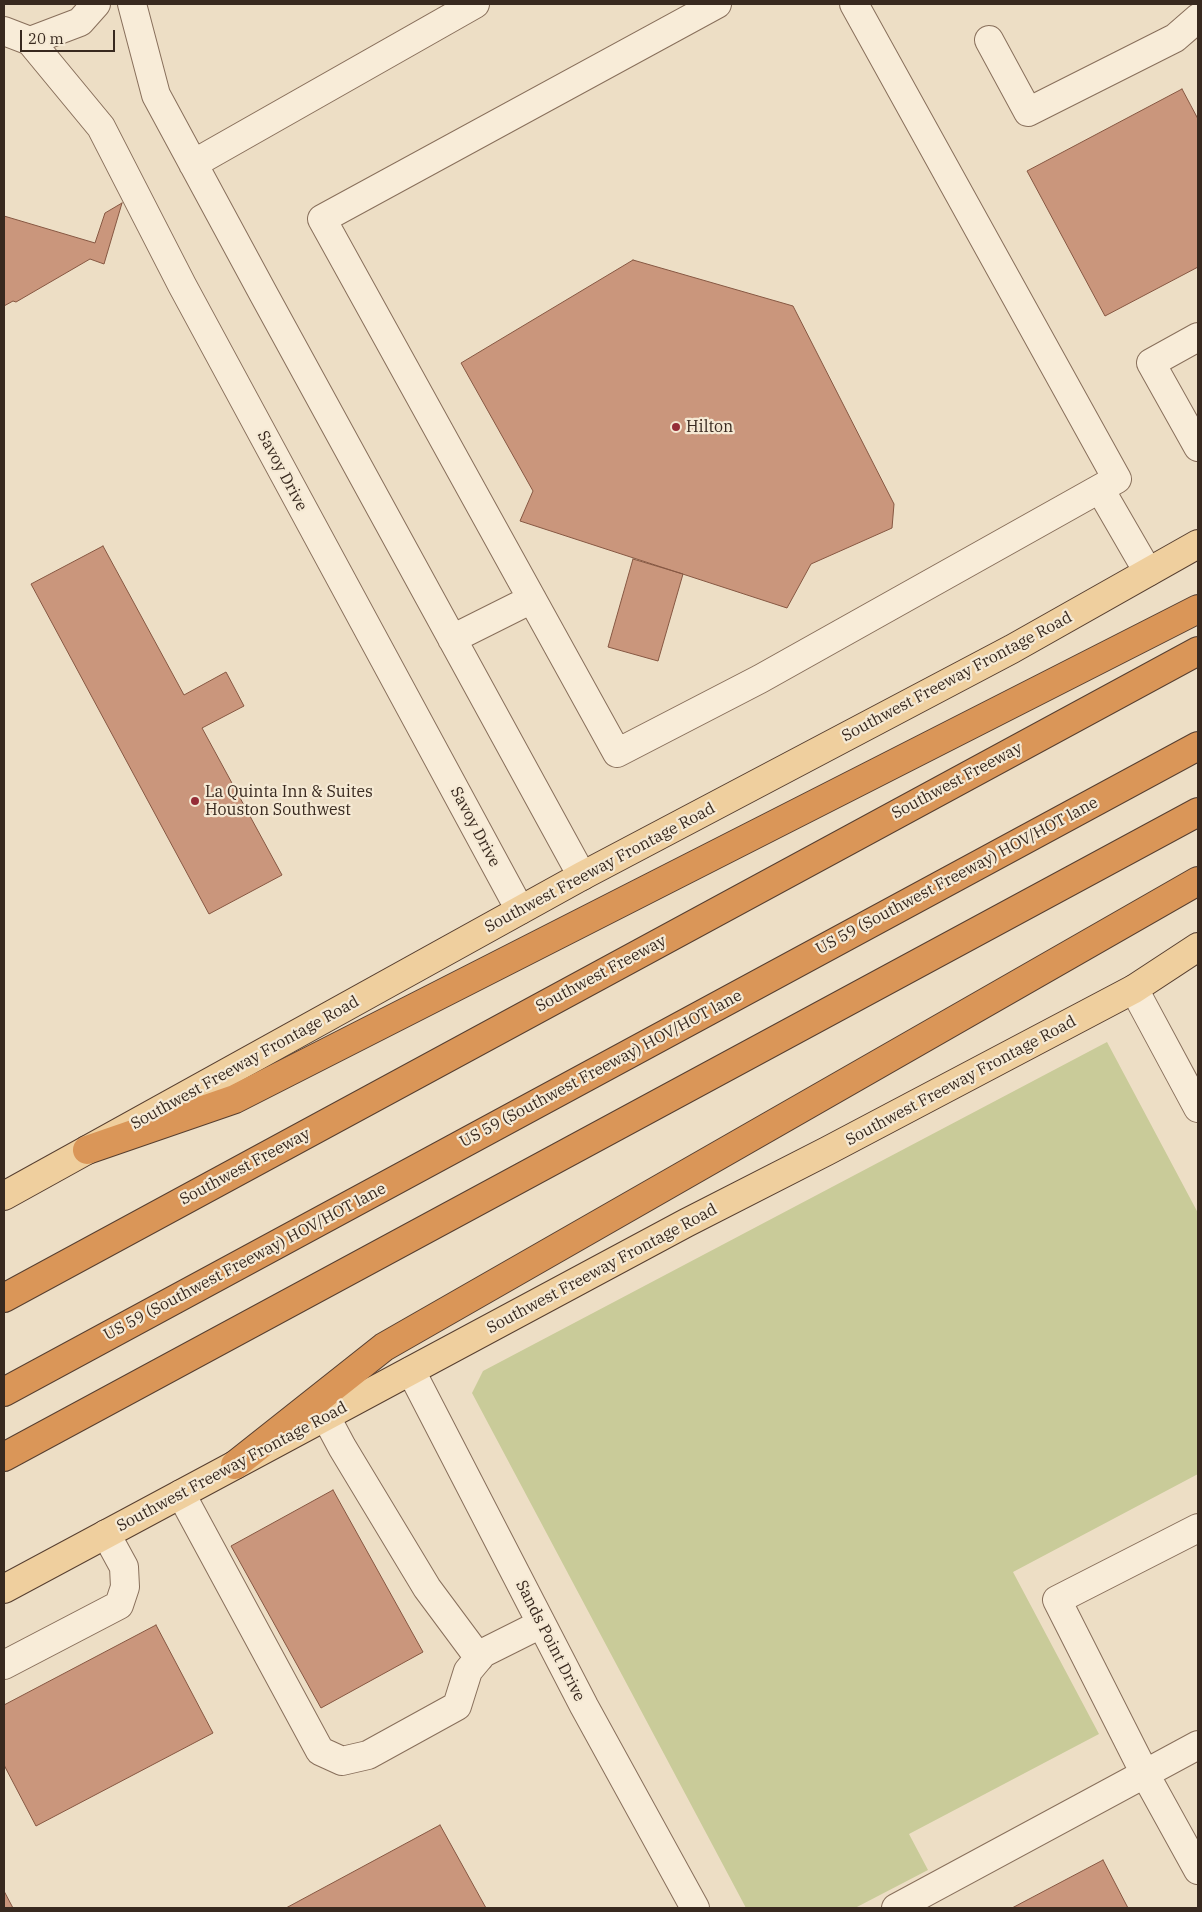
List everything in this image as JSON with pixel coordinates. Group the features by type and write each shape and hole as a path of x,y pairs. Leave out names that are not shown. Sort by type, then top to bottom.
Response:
{"highway":[{"path":"86,1150 235,1099 1198,609"},
{"name":"Southwest Freeway","path":"4,1298 1198,651"},
{"name":"US 59 (Southwest Freeway) HOV/HOT lane","path":"4,1392 1198,746"},
{"path":"4,1457 1198,812"},
{"path":"234,1466 384,1347 1198,881"}],"main road":[{"name":"Southwest Freeway Frontage Road","path":"4,1196 582,876 1012,649 1198,544"},
{"name":"Southwest Freeway Frontage Road","path":"4,1589 686,1224 827,1152 1134,989 1198,947"}],"street":[{"path":"4,32 30,41 80,22 96,4"},
{"path":"132,4 156,95 582,876"},
{"path":"193,164 475,4"},
{"path":"717,4 322,219 617,753 760,679 1117,479 854,4"},
{"path":"988,40 1028,112 1174,38 1198,18"},
{"name":"Savoy Drive","path":"30,41 101,127 182,285 520,910"},
{"path":"1198,337 1151,363 1198,447"},
{"path":"1100,489 1148,572"},
{"path":"452,639 532,599"},
{"path":"1134,989 1189,1071 1198,1108"},
{"name":"Sands Point Drive","path":"411,1371 584,1706 695,1908"},
{"path":"326,1417 427,1588 479,1658"},
{"path":"181,1494 320,1752 342,1761 368,1755 457,1706 468,1671 484,1653 506,1640 541,1624"},
{"path":"1198,1528 1057,1600 1145,1774 1198,1870"},
{"path":"4,1665 118,1605 125,1587 124,1567 106,1534"},
{"path":"896,1908 1198,1745"}],"green space":[{"path":"1107,1042 1198,1213 1198,1474 1013,1572 1099,1734 909,1834 928,1870 855,1908 746,1908 472,1393 483,1371"}],"building":[{"path":"1182,89 1198,119 1198,267 1105,316 1027,171"},
{"path":"122,203 104,264 90,259 16,302 13,301 4,306 4,216 95,243 105,213"},
{"name":"Hilton","path":"633,260 793,306 894,504 892,528 811,564 787,608 520,521 533,491 461,363"},
{"name":"La Quinta Inn & Suites Houston Southwest","path":"103,546 184,695 226,672 244,706 202,728 282,875 209,914 31,584"},
{"path":"633,559 683,574 658,661 608,647"},
{"path":"333,1490 423,1652 321,1708 231,1546"},
{"path":"156,1625 213,1733 36,1826 4,1765 4,1705"},
{"path":"440,1825 486,1908 286,1908"},
{"path":"1103,1860 1128,1908 1012,1908"},
{"path":"4,1891 13,1908 4,1908"}],"place":[{"name":"Hilton","path":"676,427"},
{"name":"La Quinta Inn & Suites Houston Southwest","path":"195,801"}]}
